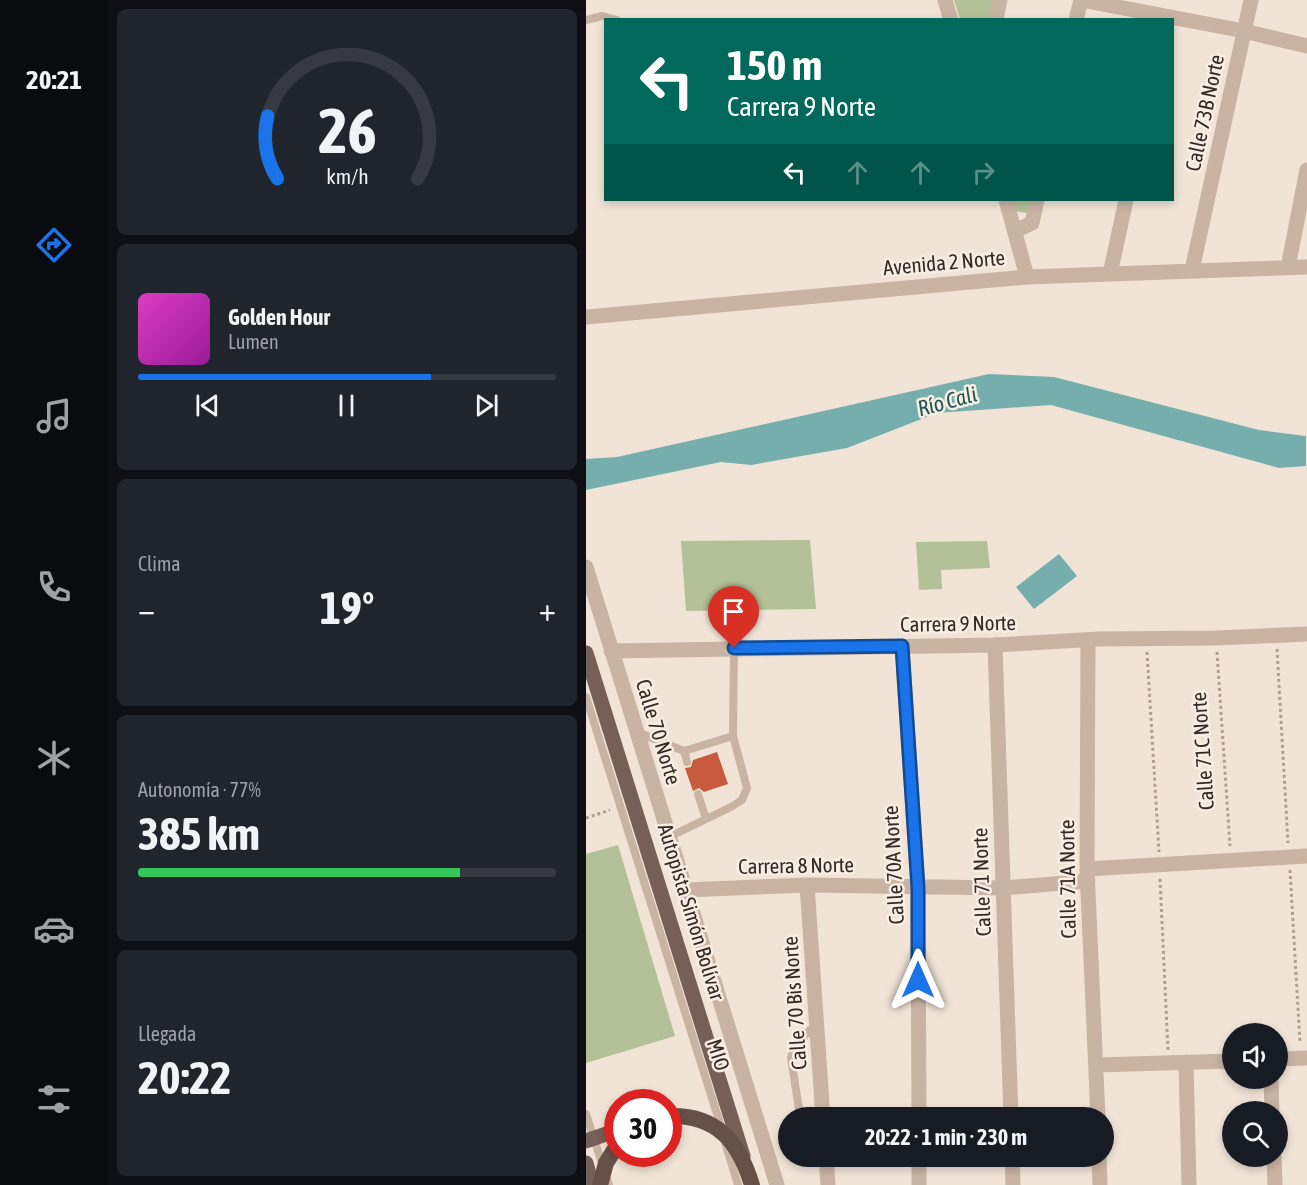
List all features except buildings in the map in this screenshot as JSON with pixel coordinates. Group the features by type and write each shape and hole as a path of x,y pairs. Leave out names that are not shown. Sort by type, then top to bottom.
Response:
{"highway":[{"path":"682,1118 695,1119 722,1131 745,1162"},
{"name":"Autopista Simón Bolívar","path":"745,1162 752,1185"}],"main road":[{"name":"Autopista Simón Bolívar","path":"586,653 745,1162"},
{"path":"586,1163 592,1185"}],"street":[{"path":"945,0 950,18"},
{"path":"996,18 1000,0"},
{"path":"1076,18 1081,0 1165,11 1306,46"},
{"name":"Calle 73B Norte","path":"1192,270 1251,0"},
{"path":"1288,267 1306,170"},
{"path":"1006,201 1027,277"},
{"path":"1015,231 1032,222 1037,201"},
{"path":"1111,274 1126,201"},
{"name":"Avenida 2 Norte","path":"586,318 1027,277 1306,267"},
{"name":"Calle 70 Norte","path":"586,567 777,1185"},
{"name":"Carrera 9 Norte","path":"611,651 995,645 1306,634"},
{"name":"Calle 71A Norte","path":"1088,640 1087,875 1098,1107"},
{"name":"Calle 71 Norte","path":"995,645 1011,1107"},
{"name":"Calle 70A Norte","path":"902,646 918,888 919,1107"},
{"name":"Carrera 8 Norte","path":"685,890 808,885 1003,888 1087,875 1231,860 1306,856"},
{"name":"Calle 70 Bis Norte","path":"808,885 822,1107"},
{"path":"1288,1059 1306,1058"},
{"path":"1096,1065 1222,1061"},
{"path":"1186,1062 1189,1185"},
{"path":"827,1167 828,1185"},
{"path":"919,1167 919,1185"},
{"path":"1013,1167 1014,1185"},
{"path":"1099,1167 1100,1185"},
{"path":"1274,1167 1275,1185"}],"lane":[{"path":"586,20 602,16 610,18"},
{"path":"669,837 742,800 747,788 733,736 734,648"},
{"name":"MIO","path":"586,697 738,1185"},
{"path":"636,732 684,751 733,736"},
{"path":"684,751 688,762"},
{"path":"698,794 706,819"},
{"path":"799,1107 791,1058 794,1048 810,1030 818,1025"},
{"path":"586,1114 590,1140 605,1180"}],"path":[{"name":"Calle 71C Norte","path":"1216,638 1231,860"}],"green space":[{"path":"954,0 994,0 991,18 960,18"},
{"path":"1012,201 1030,201 1027,213 1015,211"},
{"path":"810,540 816,609 686,611 681,541"},
{"path":"987,541 990,568 941,570 942,589 919,590 916,542"},
{"path":"618,845 675,1036 586,1063 586,854"}],"water":[{"name":"Río Cali","path":"989,374 1054,377 1259,430 1306,436 1306,466 1279,468 1051,405 937,413 847,448 751,465 721,462 586,490 586,459 617,457"},
{"path":"1059,554 1077,576 1034,609 1016,587"}],"route":[{"path":"734,648 902,646 918,888 918,980"}]}
